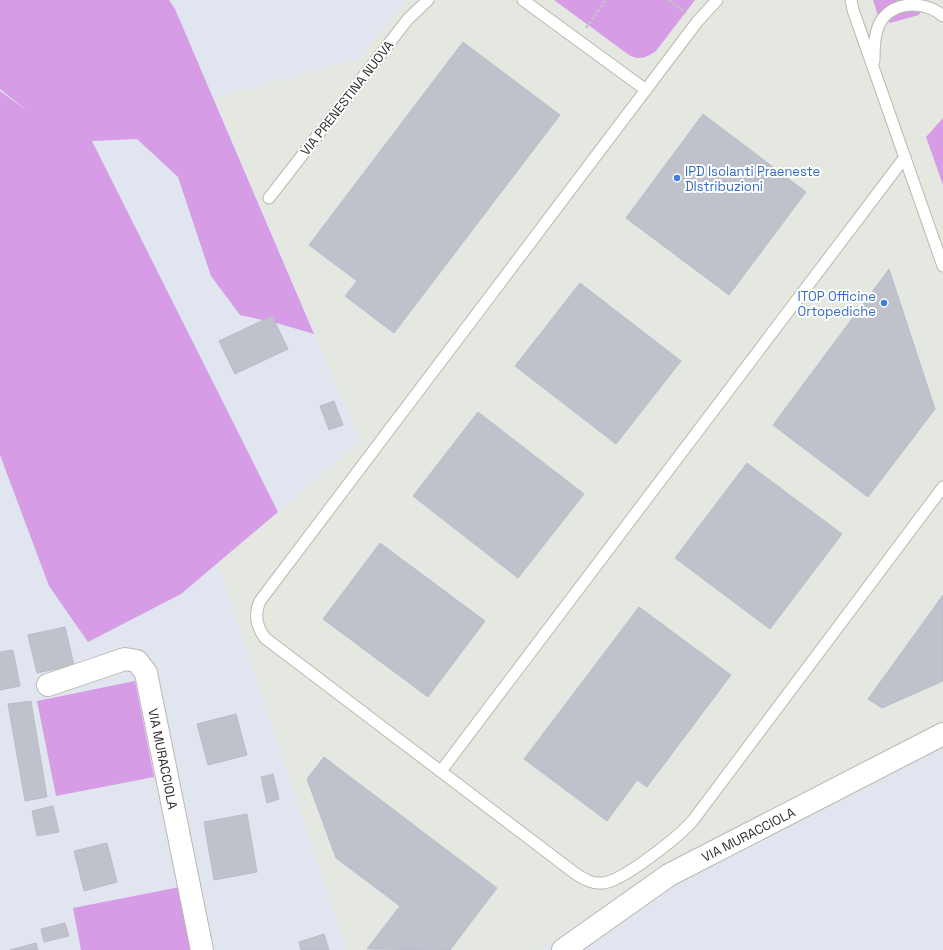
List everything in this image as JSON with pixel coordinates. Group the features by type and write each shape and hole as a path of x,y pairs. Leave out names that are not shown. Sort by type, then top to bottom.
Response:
{"street":[{"name":"VIA MURACCIOLA","path":"48,685 125,659 137,662 146,673 202,950"},
{"name":"VIA MURACCIOLA","path":"563,950 669,875 943,734"}],"lane":[{"name":"VIA PRENESTINA NUOVA","path":"269,198 408,19 428,0"},
{"path":"523,0 646,90"},
{"path":"717,0 697,22 258,607 256,612 257,625 260,632 265,638 582,878 600,884 607,883 621,876 687,828 943,487"},
{"path":"851,0 943,266"},
{"path":"876,73 874,58 876,36 884,17 901,7 913,4 930,7 943,16"},
{"path":"441,771 905,157"}],"path":[{"path":"578,40 606,0"},
{"path":"669,0 697,22"}],"shaded area":[{"path":"0,0 169,0 175,9 314,334 280,324 240,315 211,276 178,177 137,139 92,141 278,512 181,594 88,642 49,586 0,455 0,91 29,112 0,89"},
{"path":"407,0 943,0 943,720 672,858 540,950 347,950 218,563 360,441 214,98 358,59"},
{"path":"554,0 695,0 656,51 646,56 636,58 629,55"},
{"path":"873,0 925,0 919,15 890,23 878,16"},
{"path":"943,118 943,185 926,137"},
{"path":"135,681 154,777 56,796 37,701"},
{"path":"180,887 193,950 81,950 73,908"}],"building":[{"path":"463,42 560,115 394,333 345,296 357,281 309,245"},
{"path":"703,114 806,192 729,295 626,218"},
{"path":"889,269 935,409 868,497 773,425"},
{"path":"580,283 681,361 616,444 515,366"},
{"path":"272,316 288,349 235,374 219,341"},
{"path":"334,401 343,425 329,430 320,406"},
{"path":"478,412 584,494 518,578 413,496"},
{"path":"747,463 842,534 770,629 675,558"},
{"path":"380,543 485,621 428,697 323,619"},
{"path":"943,595 943,681 882,708 868,699"},
{"path":"639,607 731,675 647,787 637,780 607,821 524,759"},
{"path":"65,627 74,665 37,673 28,635"},
{"path":"13,650 20,686 0,690 0,652"},
{"path":"31,701 47,797 25,801 8,704"},
{"path":"236,714 247,755 208,765 197,724"},
{"path":"324,757 497,888 450,950 367,949 400,906 336,858 307,779"},
{"path":"273,774 279,799 267,803 261,777"},
{"path":"53,806 59,832 37,836 32,811"},
{"path":"247,814 257,872 214,880 204,822"},
{"path":"107,843 117,882 84,891 74,851"},
{"path":"65,923 69,936 44,942 41,929"},
{"path":"324,934 329,950 301,950 299,942"},
{"path":"36,943 38,950 10,950"}],"place":[{"name":"IPD Isolanti Praeneste DIstribuzioni","path":"677,178"},
{"name":"ITOP Officine Ortopediche","path":"884,303"}]}
